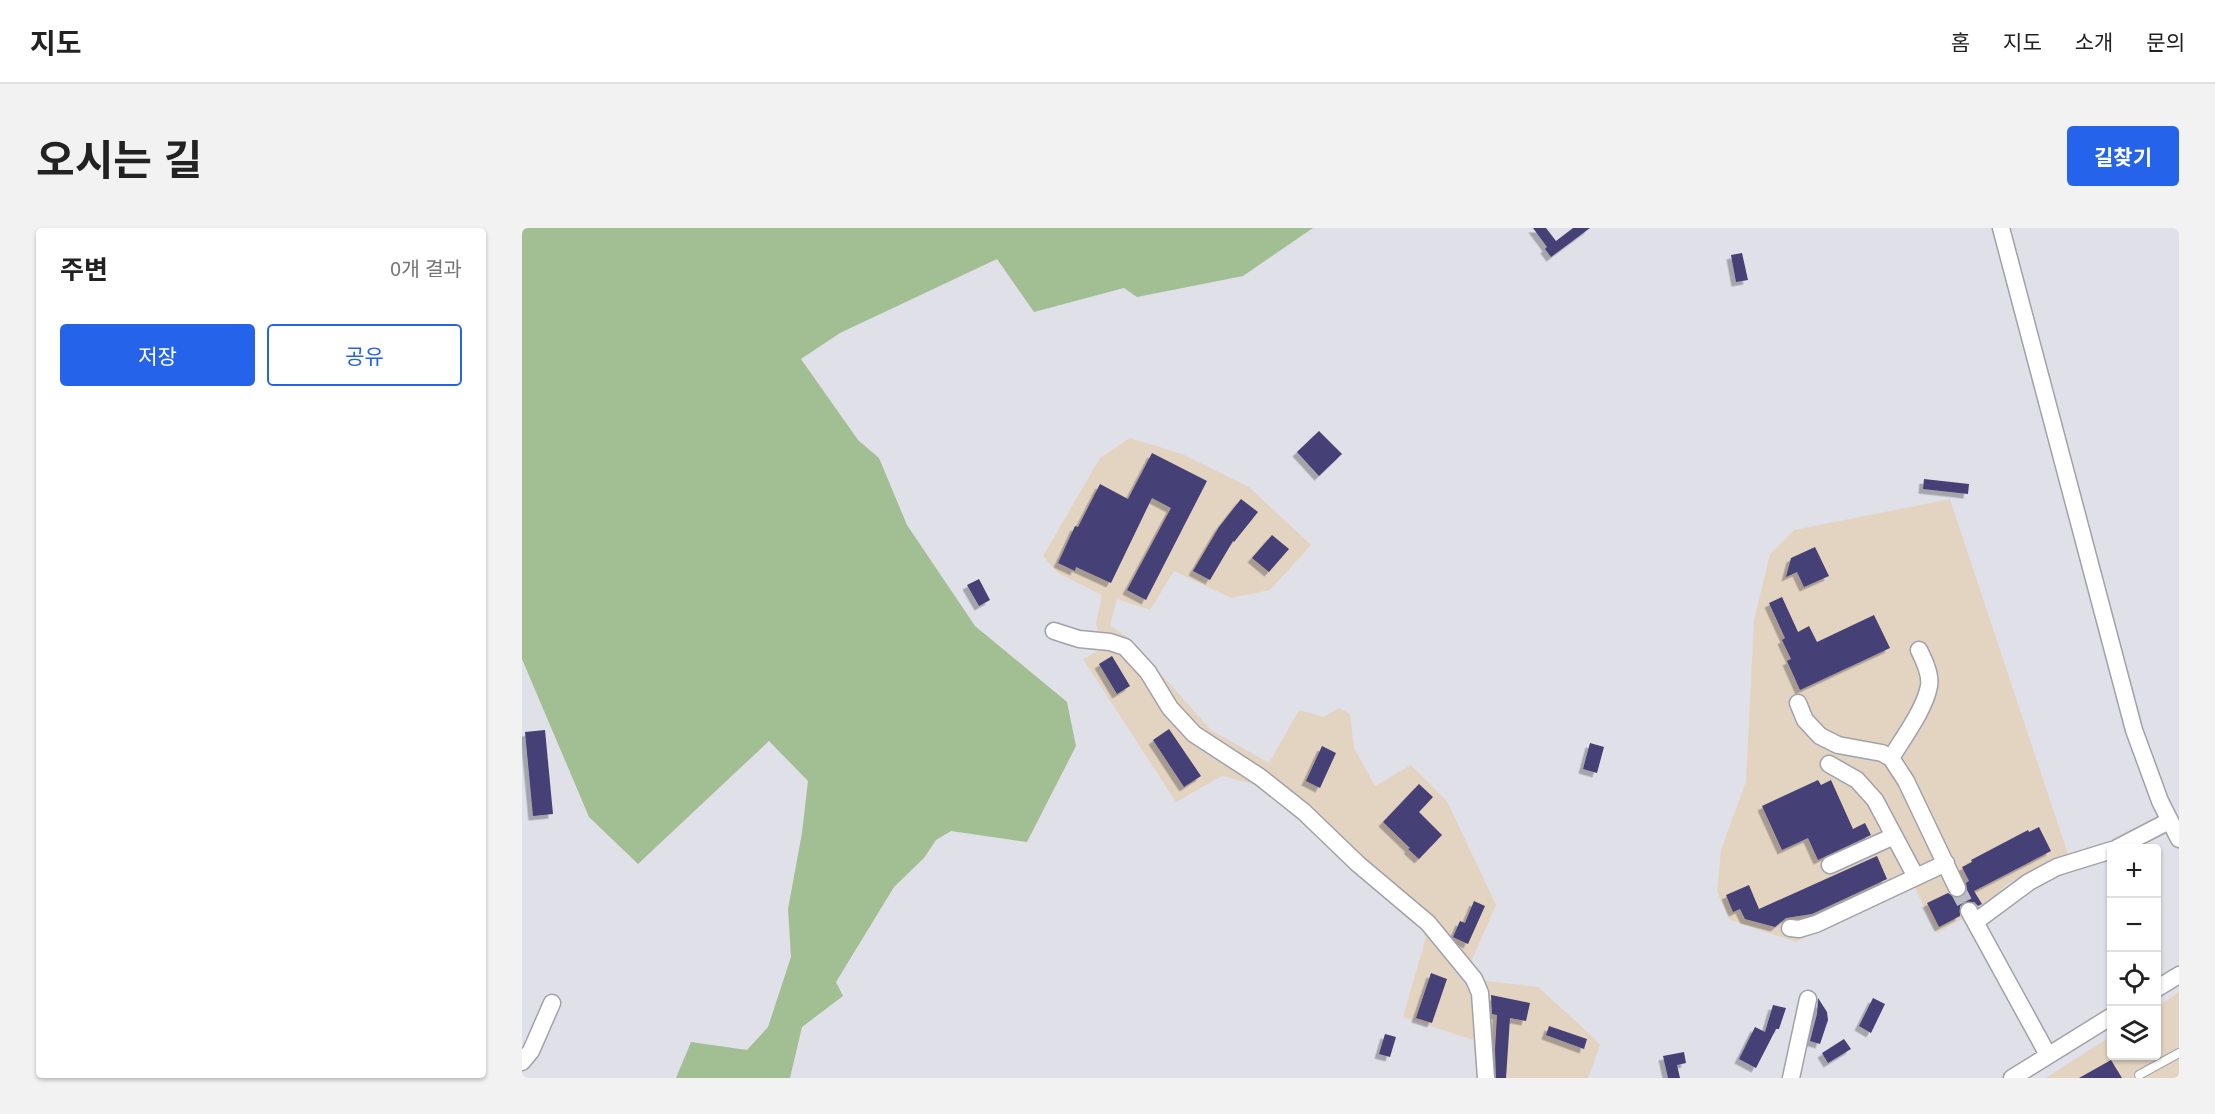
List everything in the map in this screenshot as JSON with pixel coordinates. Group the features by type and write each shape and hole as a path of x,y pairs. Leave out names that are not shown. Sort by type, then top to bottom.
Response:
{"street":[{"path":"2001,228 2134,730 2174,818 2179,839"},
{"path":"1054,631 1079,639 1110,642 1125,647 1148,672 1170,708 1194,734 1260,777 1304,812 1358,864 1428,923 1474,979 1480,993 1486,1078"},
{"path":"1891,758 1919,711 1929,685 1926,664 1919,650"},
{"path":"1798,703 1805,720 1820,736 1838,745 1882,753 1891,758 1906,781 1957,888"},
{"path":"1829,764 1857,780 1875,800 1916,877"},
{"path":"2126,844 2174,818"},
{"path":"1830,865 1894,836"},
{"path":"2048,1055 1972,917 2058,867 2107,852"},
{"path":"1791,928 1799,929 1816,924 1946,863"},
{"path":"2161,986 2179,975"},
{"path":"1791,1078 1808,999"},
{"path":"522,1062 531,1051 552,1003"},
{"path":"2012,1078 2107,1019"}],"lane":[{"path":"2139,1075 2179,1053"}],"shaded area":[{"path":"1130,438 1182,454 1249,487 1311,545 1270,590 1231,598 1174,571 1150,610 1117,599 1110,626 1128,637 1211,730 1269,763 1299,710 1324,717 1339,708 1350,714 1354,748 1375,786 1411,765 1447,801 1496,905 1471,962 1486,981 1538,987 1593,1037 1600,1045 1588,1078 1478,1078 1473,1040 1403,1017 1426,937 1422,926 1350,868 1302,819 1257,785 1222,776 1176,802 1083,659 1103,648 1096,624 1102,595 1058,573 1043,556 1100,458"},
{"path":"1950,499 2068,854 2007,884 1987,905 1937,933 1914,886 1796,942 1730,920 1717,892 1721,850 1746,781 1754,620 1770,554 1794,530"},
{"path":"2179,992 2179,1078 2046,1078 2107,1039 2107,1060 2161,1060 2161,1004"}],"green space":[{"path":"522,228 1313,228 1243,276 1137,297 1124,288 1034,312 997,259 840,333 801,359 858,440 879,458 907,525 975,626 1067,702 1076,746 1027,842 951,831 936,840 924,858 894,887 836,982 843,996 802,1027 790,1078 676,1078 691,1042 747,1050 768,1027 791,957 788,909 802,833 808,781 769,741 638,864 589,817 522,659"}],"building":[{"path":"1533,228 1546,228 1556,241 1573,228 1590,228 1551,257 1545,249 1547,247"},
{"path":"1742,253 1748,280 1736,282 1731,255"},
{"path":"1319,431 1342,454 1319,476 1297,452"},
{"path":"1152,453 1207,481 1146,600 1127,590 1171,508 1152,498 1111,583 1076,567 1075,571 1058,563 1075,526 1078,527 1100,484 1128,499"},
{"path":"1924,479 1969,484 1968,494 1923,489"},
{"path":"1241,499 1258,512 1233,541 1210,580 1193,571 1219,527"},
{"path":"1272,535 1289,549 1269,572 1252,558"},
{"path":"1815,547 1829,576 1804,587 1797,572 1786,577 1791,558"},
{"path":"979,579 990,600 979,606 967,585"},
{"path":"1782,597 1798,632 1809,626 1817,642 1874,615 1890,648 1800,690 1787,661 1791,659 1782,640 1785,638 1769,603"},
{"path":"1112,656 1130,686 1117,694 1099,664"},
{"path":"1169,729 1201,776 1184,787 1153,740"},
{"path":"545,730 553,814 533,816 525,732"},
{"path":"1590,743 1604,747 1597,773 1583,769"},
{"path":"1322,746 1336,753 1320,788 1306,781"},
{"path":"1818,780 1821,785 1831,780 1853,829 1865,823 1871,835 1818,860 1808,838 1782,850 1762,806"},
{"path":"1419,784 1433,797 1419,812 1442,835 1419,859 1383,822"},
{"path":"2039,827 2051,851 1974,891 1982,904 1978,906 1974,902 1964,902 1960,906 1960,916 1939,927 1927,903 1948,893 1956,898 1965,894 1966,883 1969,881 1962,867 2028,830 2029,832"},
{"path":"1877,856 1887,879 1812,914 1786,918 1775,927 1745,919 1740,909 1733,912 1726,895 1749,885 1759,909"},
{"path":"1474,901 1485,906 1468,944 1453,937 1460,921 1465,923"},
{"path":"1431,973 1447,979 1432,1023 1416,1018"},
{"path":"1491,995 1530,1003 1526,1021 1510,1018 1506,1078 1496,1078 1497,1015 1492,1014"},
{"path":"1818,998 1827,1012 1828,1020 1820,1044 1810,1041 1817,1014"},
{"path":"1873,998 1885,1004 1871,1033 1859,1026"},
{"path":"1773,1005 1786,1008 1779,1029 1776,1029 1756,1068 1739,1059 1755,1027 1765,1032"},
{"path":"1549,1026 1587,1039 1584,1049 1546,1035"},
{"path":"1385,1034 1396,1037 1390,1057 1379,1054"},
{"path":"1844,1039 1851,1049 1828,1063 1822,1053"},
{"path":"1684,1052 1686,1063 1677,1065 1680,1078 1668,1078 1663,1056"},
{"path":"2111,1060 2122,1078 2079,1078"}],"tunnel":[{"path":"1957,888 1969,911"}]}
